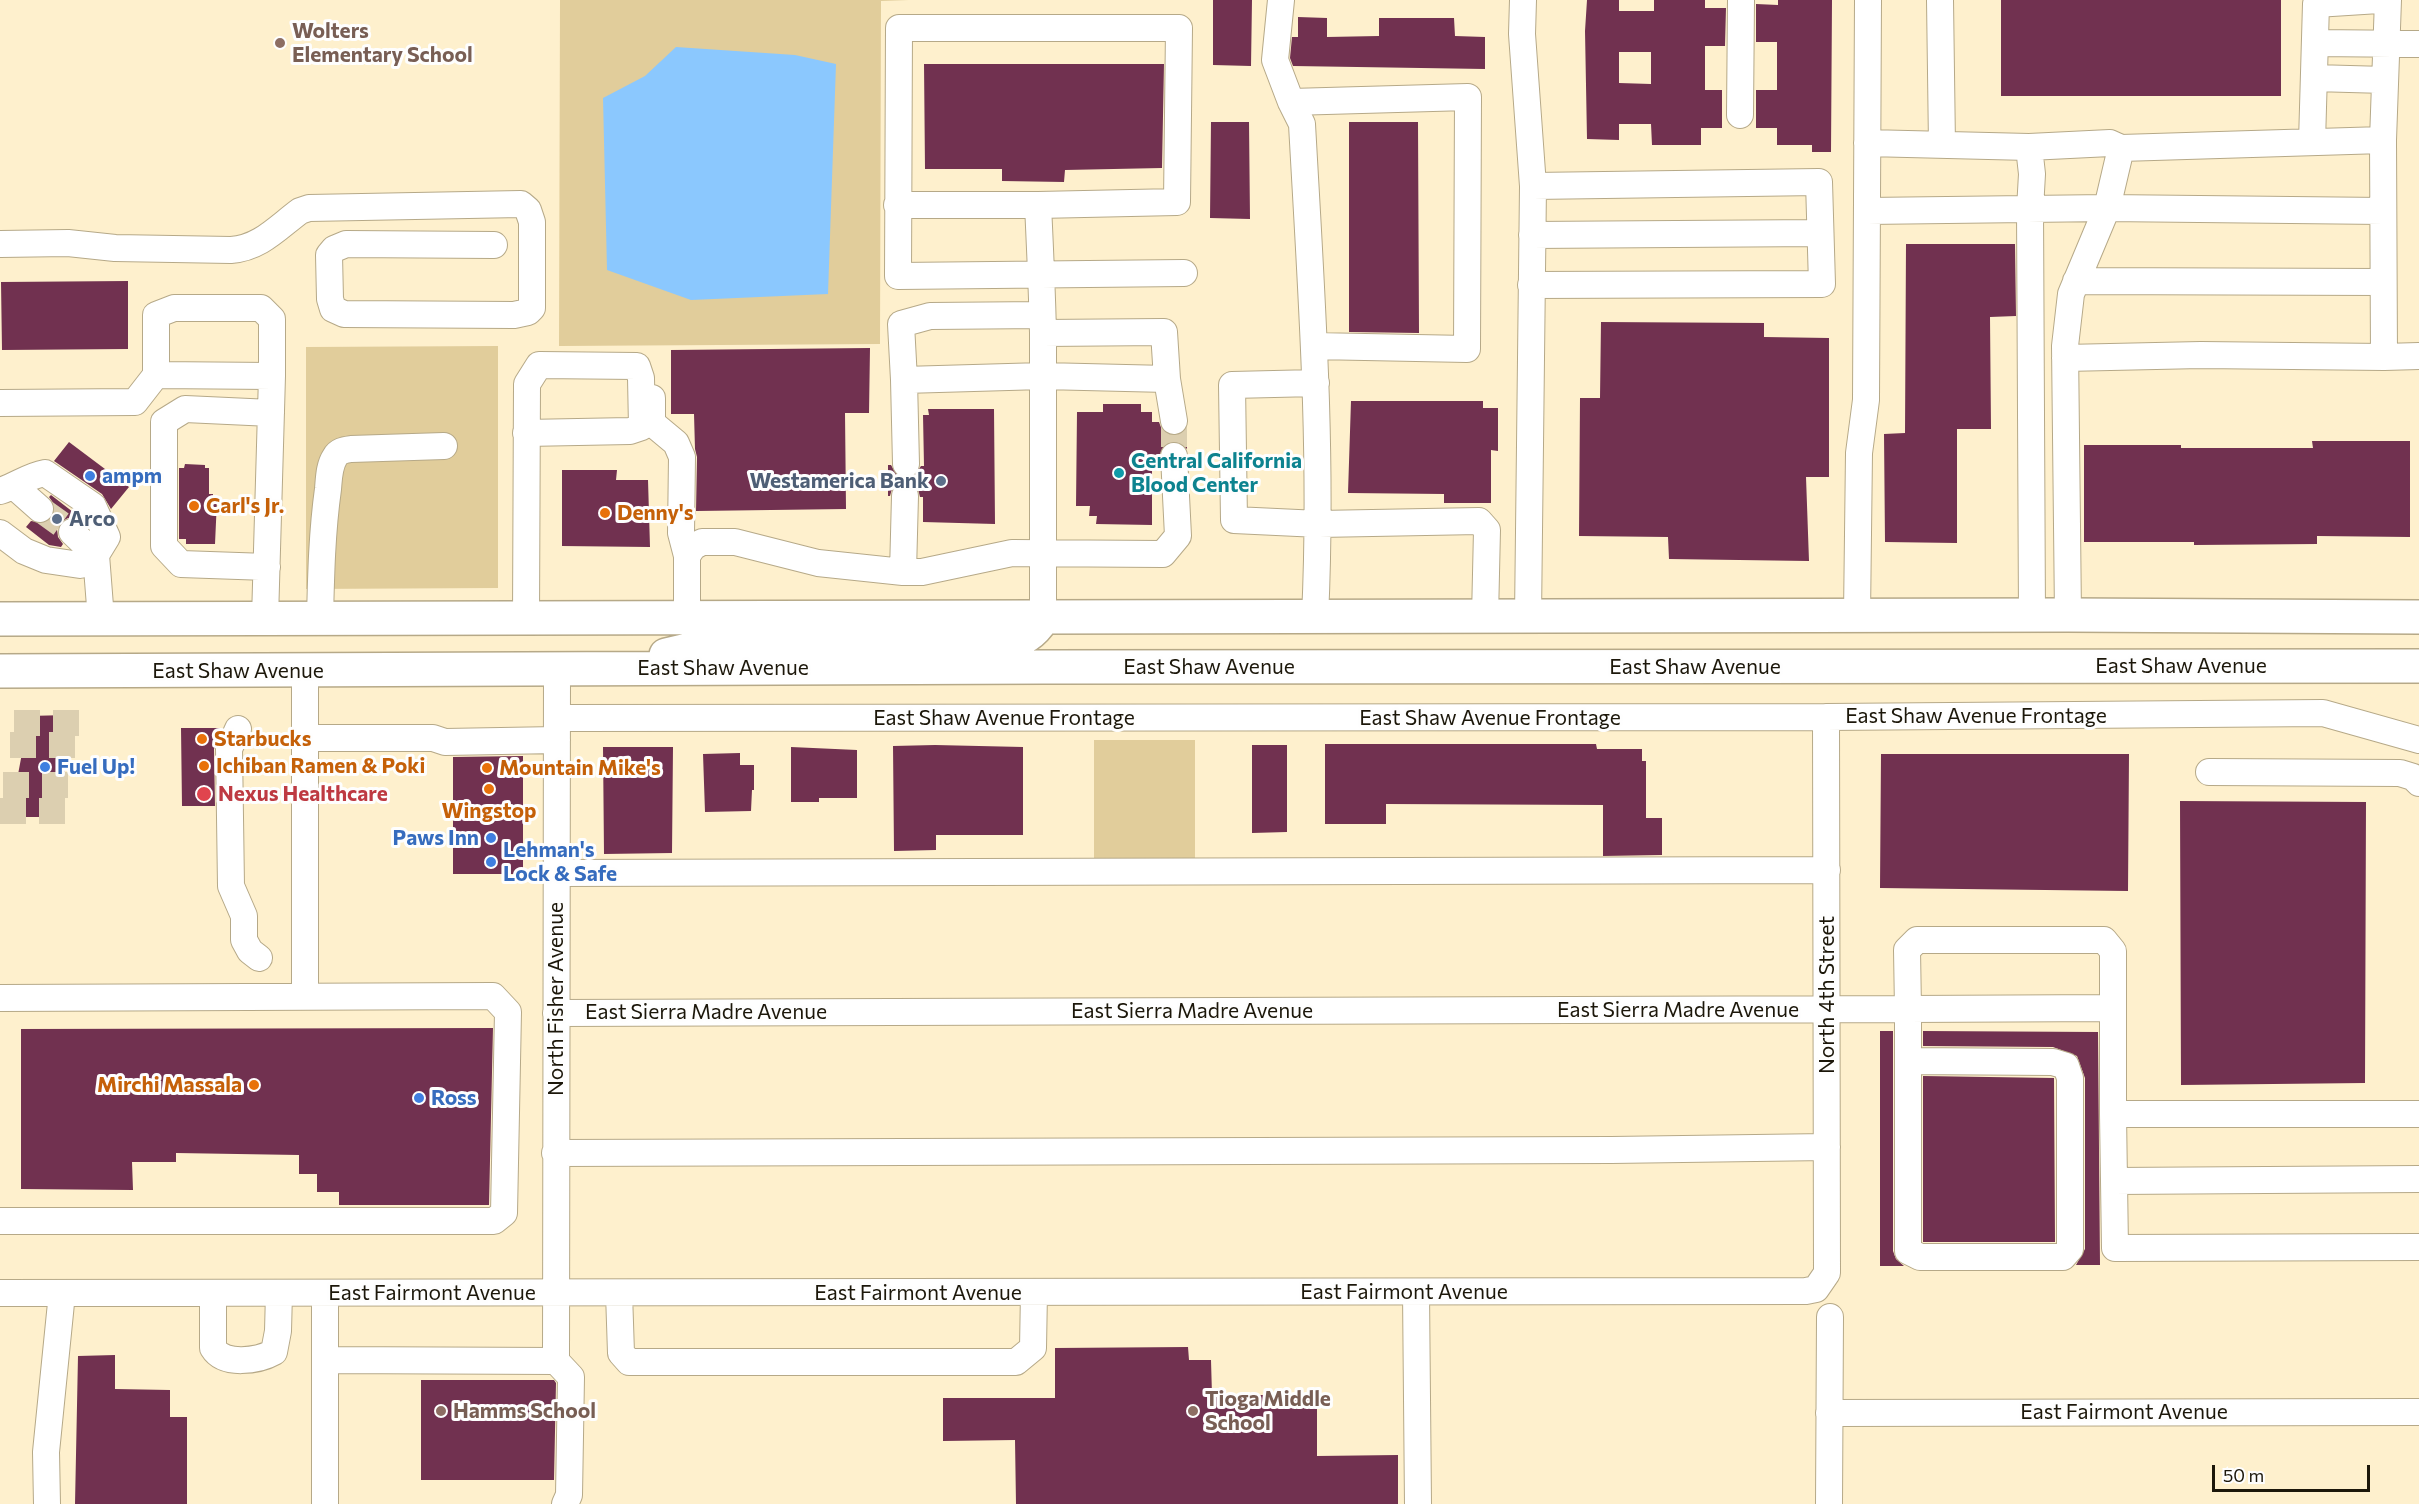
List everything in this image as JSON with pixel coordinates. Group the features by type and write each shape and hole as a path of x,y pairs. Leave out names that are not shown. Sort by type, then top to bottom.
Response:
{"main road":[{"path":"0,619 1857,615 2419,617"},
{"path":"1044,667 1045,655 1051,645 1061,640 1245,640 1315,617"},
{"path":"612,668 712,644 1005,643 1028,636 1035,631 1043,618"},
{"name":"East Shaw Avenue","path":"0,671 1044,667 2419,666"}],"street":[{"path":"1281,0 1275,60 1291,102 1302,123 1316,383 1319,524 1315,617"},
{"path":"1523,0 1522,34 1533,186 1528,617"},
{"path":"1740,115 1741,0"},
{"path":"1857,615 1859,453 1866,400 1868,0"},
{"path":"1940,0 1942,145"},
{"path":"2312,142 2316,4 2379,0"},
{"path":"2384,357 2383,140 2388,0"},
{"path":"897,205 1177,202 1179,28 899,28 897,205 898,276 1184,273"},
{"path":"2315,43 2419,44"},
{"path":"2314,78 2385,80"},
{"path":"1291,102 1468,97 1467,349 1314,346"},
{"path":"1867,143 2029,147 2110,143 2121,148 2383,140"},
{"path":"2029,147 2032,174 2030,209 2032,615"},
{"path":"2068,615 2065,358 2071,294 2107,208 2121,148"},
{"path":"1531,285 1822,284 1819,182 1533,186"},
{"path":"0,244 68,243 115,248 239,250 256,245 300,211 309,208 520,204 528,210 532,222 531,308 528,312 514,315 344,314 333,309 330,299 329,255 334,249 346,244 494,245"},
{"path":"1038,205 1043,324 1043,618"},
{"path":"1867,219 2030,209 2383,211"},
{"path":"1532,235 1820,233"},
{"path":"2076,282 2383,282"},
{"path":"0,403 135,402 156,375 156,315 174,308 261,308 272,319 265,619"},
{"path":"906,464 901,324 930,316 1164,332 1167,379 1174,421"},
{"path":"2065,358 2201,355 2419,356"},
{"path":"526,433 630,431 642,427 637,366 539,365 527,384 526,433 526,618"},
{"path":"639,373 652,375 652,423 676,443 682,457 681,533 687,556 687,618"},
{"path":"156,375 272,376"},
{"path":"904,380 1043,376 1167,379"},
{"path":"1316,383 1233,385 1234,520 1319,524 1479,521 1487,530 1485,617"},
{"path":"267,567 181,564 164,546 163,443 164,422 185,409 271,413"},
{"path":"320,619 321,559 331,465 335,455 351,449 444,447"},
{"path":"687,556 693,547 702,542 735,542 819,563 922,572 1012,553 1163,554 1178,536 1174,456"},
{"path":"0,533 24,551 46,560 80,565 96,555 106,537 93,506 45,473 32,475 7,489 40,509"},
{"path":"903,572 905,496"},
{"path":"72,532 96,555 101,619"},
{"name":"North Fisher Avenue","path":"556,1361 554,1293 557,669"},
{"path":"305,671 305,997"},
{"name":"East Shaw Avenue Frontage","path":"305,738 433,738 445,742 556,729 2323,713 2419,740"},
{"name":"North 4th Street","path":"1826,717 1827,1274"},
{"path":"238,729 229,749 231,886 244,916 244,940 250,951 259,958"},
{"path":"2209,772 2400,773 2413,777 2419,783"},
{"path":"556,873 1827,870"},
{"path":"1908,1061 2053,1062 2066,1066 2070,1078 2070,1249 2063,1257 1920,1257 1908,1251 1907,950 1917,940 2104,940 2113,951 2115,1248 2419,1247"},
{"path":"0,998 493,996 508,1012 504,1213 494,1221 0,1221"},
{"name":"East Sierra Madre Avenue","path":"556,1013 2113,1008"},
{"path":"2113,1114 2419,1114"},
{"path":"555,1153 1611,1150 1827,1147"},
{"path":"2114,1180 2419,1179"},
{"name":"East Fairmont Avenue","path":"0,1293 1806,1291 1816,1288 1827,1274"},
{"path":"619,1293 621,1353 629,1362 1016,1362 1033,1348 1034,1292"},
{"path":"1416,1292 1418,1504"},
{"path":"47,1504 46,1452 62,1293"},
{"path":"213,1293 213,1348 223,1356 242,1359 266,1357 273,1352 278,1331 279,1293"},
{"path":"325,1293 325,1504"},
{"path":"1829,1504 1830,1317"},
{"path":"325,1360 556,1361 571,1377 569,1496 565,1504"},
{"name":"East Fairmont Avenue","path":"1829,1413 2419,1412"}],"shaded area":[{"path":"560,0 909,0 881,1 880,344 559,346"},
{"path":"498,346 498,588 306,589 306,347"},
{"path":"1094,740 1195,740 1195,865 1094,865"}],"water":[{"path":"676,47 795,55 836,64 828,294 691,300 607,270 603,98 645,76"}],"building":[{"path":"1213,0 1252,0 1251,66 1213,65"},
{"path":"1587,0 1619,0 1619,11 1654,11 1654,0 1705,0 1705,8 1726,8 1725,46 1705,46 1705,90 1722,90 1722,128 1701,128 1701,145 1652,145 1651,124 1619,124 1619,140 1587,139 1585,31","holes":["1619,52 1651,52 1651,84 1619,83"]},
{"path":"1778,0 1832,0 1831,152 1812,152 1812,145 1777,145 1777,128 1756,128 1756,90 1777,90 1777,42 1756,42 1756,4 1778,5"},
{"path":"2001,0 2281,0 2281,96 2001,96"},
{"path":"1298,17 1327,18 1327,37 1379,36 1379,18 1454,18 1455,36 1485,37 1485,69 1293,66 1290,58 1292,37 1298,37"},
{"path":"924,64 1164,64 1162,168 1065,170 1064,182 1002,181 1002,169 925,169"},
{"path":"1211,122 1249,122 1250,219 1210,218"},
{"path":"1349,122 1418,122 1419,333 1349,332"},
{"path":"1906,244 2015,244 2016,316 1990,317 1991,429 1957,429 1957,543 1885,542 1884,434 1905,433"},
{"path":"128,281 128,349 2,350 1,282"},
{"path":"1601,322 1764,323 1764,337 1829,338 1829,477 1806,477 1809,561 1669,559 1668,537 1579,536 1580,398 1600,398"},
{"path":"870,348 869,413 845,413 846,509 696,511 697,457 694,414 671,414 671,350"},
{"path":"1351,401 1483,401 1483,408 1498,408 1498,451 1491,450 1491,503 1444,503 1444,494 1348,493"},
{"name":"Central California Blood Center","path":"1103,404 1141,404 1141,412 1152,412 1152,422 1159,422 1162,430 1169,435 1177,436 1187,428 1187,449 1181,443 1173,441 1165,444 1159,456 1152,456 1152,525 1096,524 1097,516 1089,516 1090,506 1076,506 1077,412 1103,412"},
{"name":"Westamerica Bank","path":"928,409 994,409 995,524 923,522 923,497 920,497 918,489 913,484 906,481 897,483 888,496 888,465 891,465 898,477 906,479 914,476 921,466 924,466 923,415 929,415"},
{"path":"2312,441 2410,441 2410,537 2317,536 2317,544 2194,545 2194,542 2084,542 2084,445 2313,448"},
{"name":"ampm","path":"69,442 129,487 111,509 102,494 54,461"},
{"name":"Carl's Jr.","path":"185,464 205,465 205,468 209,468 209,494 213,494 213,500 217,500 215,544 186,544 186,539 179,539 179,468 184,468"},
{"name":"Denny's","path":"562,470 617,470 616,480 648,480 650,547 562,546"},
{"path":"51,495 82,519 68,518 61,522 57,529 58,537 63,544 61,547 49,545 26,527 31,521 44,523 52,518 55,511 54,504 49,497"},
{"name":"Fuel Up!","path":"67,715 60,756 65,756 65,777 56,777 49,817 10,817 29,716"},
{"path":"181,728 222,728 214,749 215,806 182,806"},
{"path":"1325,744 1596,744 1597,749 1642,749 1642,761 1646,761 1646,818 1662,818 1662,855 1603,856 1603,805 1386,804 1386,824 1325,824"},
{"path":"1252,745 1287,745 1287,832 1252,833"},
{"path":"893,746 1023,747 1023,835 936,835 936,850 894,851"},
{"path":"603,747 673,747 672,853 604,854"},
{"path":"791,747 857,750 857,798 819,798 819,802 791,802"},
{"path":"740,753 740,765 754,765 751,811 705,812 703,754"},
{"path":"1881,754 2129,754 2128,891 1880,888"},
{"path":"523,756 523,874 453,874 453,757"},
{"path":"2180,801 2366,802 2365,1083 2181,1085"},
{"path":"493,1028 489,1205 339,1205 339,1192 317,1192 317,1174 299,1174 299,1155 176,1153 176,1162 132,1162 133,1190 21,1189 21,1029"},
{"path":"1880,1031 1893,1031 1893,1251 1896,1259 1904,1266 1880,1266"},
{"path":"1923,1031 2098,1032 2100,1265 2076,1265 2085,1249 2085,1078 2077,1056 2053,1047 1923,1046"},
{"path":"1923,1076 2054,1078 2055,1242 1923,1242"},
{"path":"1188,1347 1189,1360 1211,1360 1212,1395 1317,1395 1317,1456 1398,1455 1398,1504 1016,1504 1015,1440 943,1441 943,1398 1055,1398 1055,1348"},
{"path":"115,1355 115,1389 170,1390 170,1417 187,1417 187,1504 75,1504 78,1356"},
{"path":"421,1380 554,1380 556,1383 554,1480 421,1480"}],"tunnel":[{"path":"1174,421 1174,456"},
{"path":"40,509 72,532"},
{"path":"14,723 81,723"},
{"path":"10,745 77,745"},
{"path":"3,785 70,785"},
{"path":"0,811 65,811"}],"place":[{"name":"Wolters Elementary School","path":"280,43"},
{"name":"Central California Blood Center","path":"1119,473"},
{"name":"ampm","path":"90,476"},
{"name":"Westamerica Bank","path":"941,481"},
{"name":"Carl's Jr.","path":"194,506"},
{"name":"Denny's","path":"605,513"},
{"name":"Arco","path":"57,519"},
{"name":"Starbucks","path":"202,739"},
{"name":"Ichiban Ramen & Poki","path":"204,766"},
{"name":"Fuel Up!","path":"45,767"},
{"name":"Mountain Mike's","path":"487,768"},
{"name":"Wingstop","path":"489,789"},
{"name":"Nexus Healthcare","path":"204,794"},
{"name":"Paws Inn","path":"491,838"},
{"name":"Lehman's Lock & Safe","path":"491,862"},
{"name":"Mirchi Massala","path":"254,1085"},
{"name":"Ross","path":"419,1098"},
{"name":"Hamms School","path":"441,1411"},
{"name":"Tioga Middle School","path":"1193,1411"}]}
